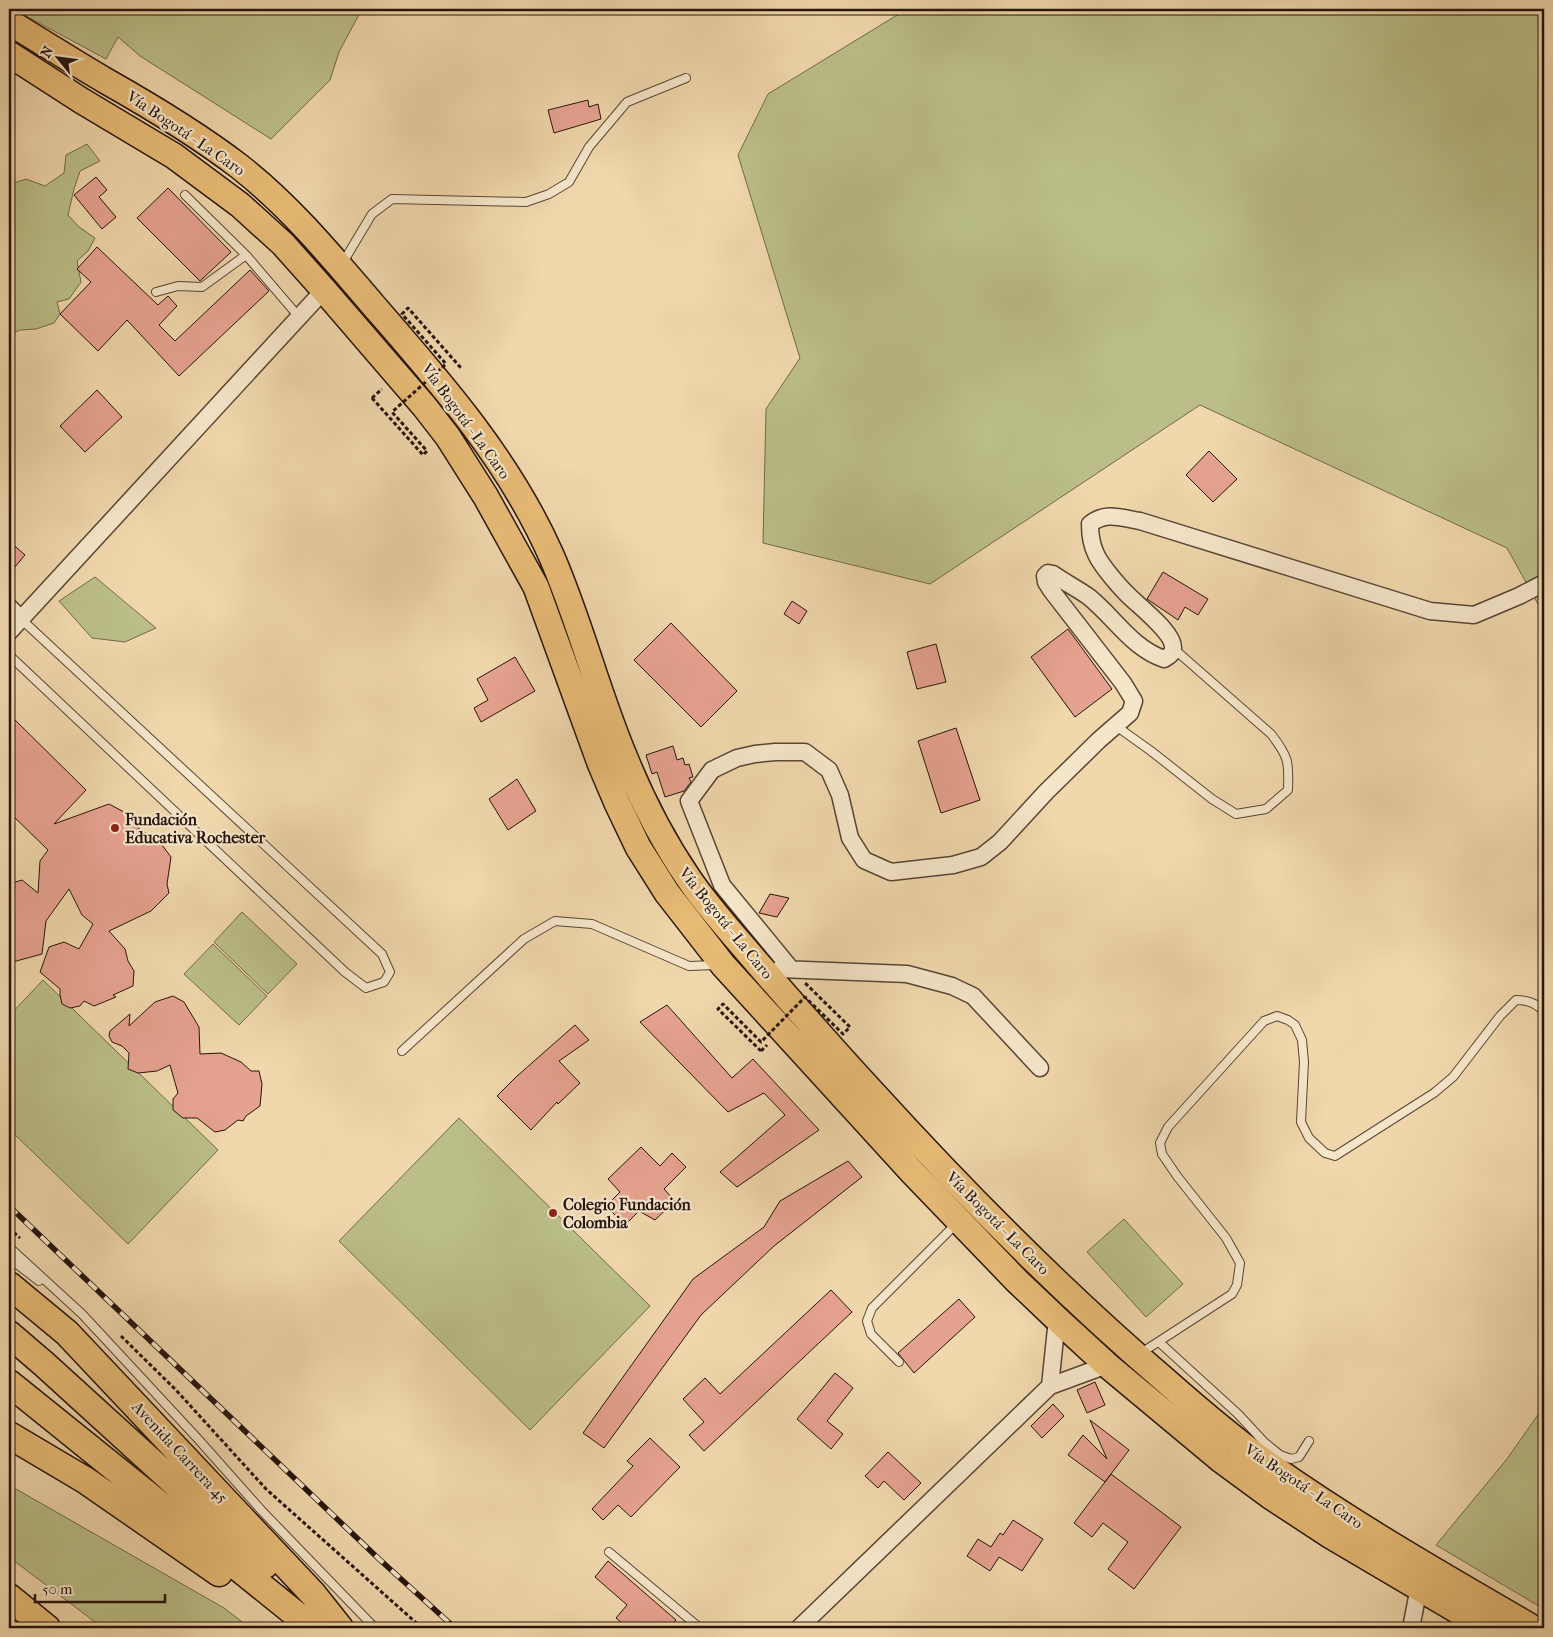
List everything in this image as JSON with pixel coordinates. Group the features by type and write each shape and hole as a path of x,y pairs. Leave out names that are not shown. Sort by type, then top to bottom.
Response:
{"highway":[{"name":"Avenida Carrera 45","path":"9,1285 67,1333 314,1594 340,1628"},
{"name":"Avenida Carrera 45","path":"9,1334 305,1602 330,1628"},
{"path":"9,1383 313,1628"},
{"path":"9,1435 85,1480 300,1628"},
{"path":"9,1597 47,1628"}],"main road":[{"name":"Vía Bogotá - La Caro","path":"9,22 164,114 246,172 310,232 443,385 494,454 528,509 549,552 566,591 623,754 641,797 664,840 691,882 716,914 834,1051 960,1186 1069,1295 1137,1356 1228,1434 1272,1467 1425,1565 1481,1621"},
{"name":"Vía Bogotá - La Caro","path":"9,54 82,101 154,143 199,173 240,205 283,244 430,414 448,437 486,497 536,587 600,762 617,803 638,847 667,893 723,964 912,1172 1017,1281 1057,1319 1222,1460 1270,1496 1331,1536 1481,1621"},
{"path":"1481,1621 1533,1628"}],"street":[{"path":"9,632 324,290"},
{"path":"791,969 722,885 689,801 712,770 737,758 775,752 805,752 828,770 840,795 850,838 864,860 891,872 953,865 981,857 1000,842 1046,792 1099,740 1130,713 1134,701 1123,683 1046,582 1045,576 1048,573 1053,574 1089,597 1141,648 1152,655 1164,659 1171,655 1173,648 1171,639 1158,623 1126,594 1096,556 1090,536 1090,524 1098,518 1109,516 1140,520 1430,611 1474,615 1544,583"},
{"path":"9,607 21,619"},
{"path":"763,969 907,974 952,986 973,996 1040,1068"},
{"path":"1050,1386 1057,1319"},
{"path":"798,1628 1050,1386 1108,1364"},
{"path":"1411,1628 1419,1587"}],"lane":[{"path":"340,267 372,214 392,199 526,202 549,194 569,182 590,146 627,102 686,78"},
{"path":"185,195 246,255 299,317"},
{"path":"156,292 178,286 202,287 246,255"},
{"path":"9,655 345,972 366,988 384,982 390,972 382,954 21,619"},
{"path":"1116,726 1152,751 1212,800 1236,814 1266,809 1288,790 1289,763 1283,749 1271,734 1173,648"},
{"path":"402,1051 524,939 555,922 592,924 689,966 723,964"},
{"path":"1137,1356 1232,1294 1237,1285 1240,1263 1226,1238 1162,1154 1160,1143 1168,1127 1264,1021 1277,1016 1296,1025 1302,1040 1304,1062 1301,1122 1309,1138 1325,1153 1335,1156 1434,1093 1453,1077 1500,1016 1516,1000 1527,1000 1541,1008 1544,1012"},
{"path":"899,1362 871,1334 867,1321 872,1308 960,1220"},
{"path":"9,1247 82,1314 198,1438 262,1511 375,1628"},
{"path":"9,1258 82,1314"},
{"path":"1159,1342 1280,1455 1291,1460 1299,1457 1309,1441"},
{"path":"609,1552 700,1628"}],"path":[{"path":"372,398 422,455 427,451 392,412 446,364 402,314 408,308 461,368"},
{"path":"761,1051 718,1009 723,1004 761,1042 805,997 843,1034 850,1027 804,982"},
{"path":"9,1228 21,1239"},
{"path":"120,1334 176,1390 266,1490 422,1628"}],"green space":[{"path":"30,9 362,9 339,52 330,80 271,139 140,56 118,37 106,59 26,16"},
{"path":"907,9 1544,9 1544,615 1507,548 1200,405 930,584 763,543 766,409 800,358 738,155 768,94"},
{"path":"87,144 100,161 80,171 68,215 79,227 95,238 88,251 77,261 81,282 69,299 57,302 60,314 54,323 36,329 20,330 9,335 9,199 12,198 14,183 26,179 45,186 64,173 66,155"},
{"path":"95,577 156,628 125,642 92,638 59,601"},
{"path":"242,912 297,964 268,994 214,942"},
{"path":"213,944 267,996 239,1025 184,974"},
{"path":"43,980 218,1150 128,1244 9,1129 9,1016"},
{"path":"459,1118 650,1306 530,1430 339,1241"},
{"path":"1124,1219 1183,1284 1146,1317 1087,1252"},
{"path":"1544,1406 1544,1609 1436,1545 1507,1459"},
{"path":"9,1485 224,1608 250,1628 103,1628 9,1557"}],"building":[{"path":"588,100 589,107 598,104 601,119 554,133 548,110"},
{"path":"96,177 107,190 99,197 116,217 102,229 74,195"},
{"path":"168,188 231,252 200,281 137,218"},
{"path":"97,247 158,305 168,296 177,306 159,325 175,341 250,270 269,291 179,376 127,320 98,351 60,314 91,282 77,269"},
{"path":"97,390 122,417 85,452 60,426"},
{"path":"1209,451 1237,479 1213,502 1186,475"},
{"path":"9,541 25,555 9,574"},
{"path":"1163,572 1208,599 1198,615 1185,607 1178,620 1147,599"},
{"path":"792,601 807,611 799,624 784,614"},
{"path":"671,623 737,691 701,727 634,660"},
{"path":"1068,629 1112,689 1075,717 1031,657"},
{"path":"936,644 946,682 917,689 907,652"},
{"path":"515,657 535,691 481,722 474,708 488,700 477,679"},
{"path":"9,714 86,790 54,824 109,804 124,812 138,828 159,841 171,857 167,884 169,893 151,911 109,931 125,949 128,961 134,971 133,986 113,995 116,997 94,1006 84,1001 80,1006 70,1008 62,1004 60,989 40,972 49,947 64,942 79,949 93,924 82,915 69,889 46,921 42,954 9,963 9,884 22,880 38,893 40,861 48,850 9,812"},
{"path":"956,728 980,800 941,813 918,741"},
{"path":"673,746 677,760 683,758 685,765 689,764 693,777 689,778 691,782 684,791 665,797 657,772 652,774 646,755"},
{"path":"517,779 536,811 508,830 489,799"},
{"path":"770,894 789,898 777,917 759,913"},
{"path":"173,996 184,1002 199,1027 200,1054 221,1053 241,1062 251,1071 259,1071 262,1084 260,1106 246,1116 243,1121 238,1120 225,1130 215,1132 197,1118 183,1118 173,1110 173,1099 178,1093 170,1065 157,1071 138,1073 128,1069 129,1053 122,1046 112,1042 109,1036 110,1031 130,1014 129,1026 155,1002"},
{"path":"667,1005 732,1078 753,1059 819,1130 737,1187 720,1172 785,1115 764,1093 728,1112 640,1022"},
{"path":"575,1025 589,1040 559,1061 580,1083 558,1104 557,1102 531,1130 497,1096"},
{"path":"641,1147 660,1166 672,1153 686,1167 664,1189 675,1201 655,1220 639,1211 625,1225 606,1206 620,1192 608,1179"},
{"path":"848,1161 862,1177 774,1246 701,1315 604,1448 583,1433 693,1279 764,1227 780,1201"},
{"path":"831,1290 852,1312 704,1451 689,1435 704,1422 683,1399 705,1378 720,1394"},
{"path":"959,1299 975,1317 914,1373 898,1353"},
{"path":"835,1373 853,1388 827,1421 843,1434 831,1449 797,1419"},
{"path":"1095,1382 1105,1405 1087,1413 1077,1390"},
{"path":"1053,1404 1064,1416 1042,1438 1031,1426"},
{"path":"1090,1420 1129,1450 1105,1482 1068,1455 1083,1435 1107,1459"},
{"path":"650,1438 680,1467 631,1517 618,1505 603,1520 592,1509 633,1466 627,1461"},
{"path":"888,1452 921,1483 904,1500 884,1481 878,1488 865,1476"},
{"path":"1111,1474 1181,1527 1134,1589 1108,1569 1128,1542 1103,1523 1092,1537 1074,1523"},
{"path":"1013,1520 1043,1539 1022,1571 999,1557 990,1571 967,1556 978,1539 991,1547 1000,1533 1003,1535"},
{"path":"608,1561 676,1620 669,1628 628,1628 616,1618 627,1605 595,1577"}],"railway":[{"path":"9,1206 379,1559 455,1628"}],"place":[{"name":"Fundación Educativa Rochester","path":"115,828"},
{"name":"Colegio Fundación Colombia","path":"553,1213"}]}
